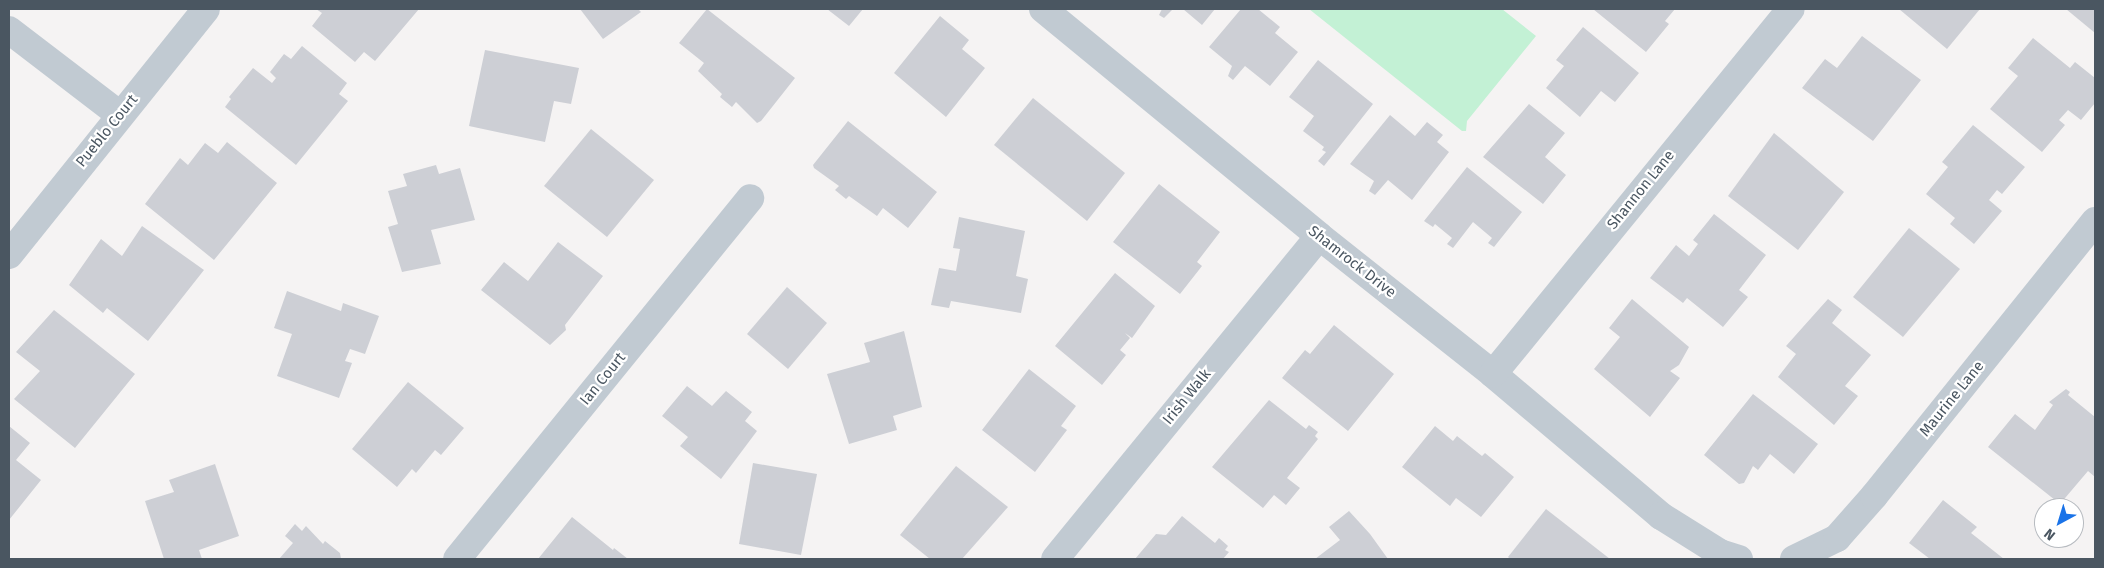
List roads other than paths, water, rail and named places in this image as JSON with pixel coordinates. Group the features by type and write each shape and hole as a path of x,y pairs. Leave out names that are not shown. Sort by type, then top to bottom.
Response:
{"street":[{"name":"Pueblo Court","path":"9,255 206,9"},
{"name":"Shamrock Drive","path":"1043,9 1318,236 1493,374 1661,516 1720,553 1739,559"},
{"name":"Shannon Lane","path":"1493,374 1790,9"},
{"path":"9,30 120,115"},
{"name":"Ian Court","path":"457,559 750,198"},
{"name":"Maurine Lane","path":"1794,559 1837,538 1874,496 2095,221"},
{"name":"Irish Walk","path":"1055,559 1318,236"}]}
